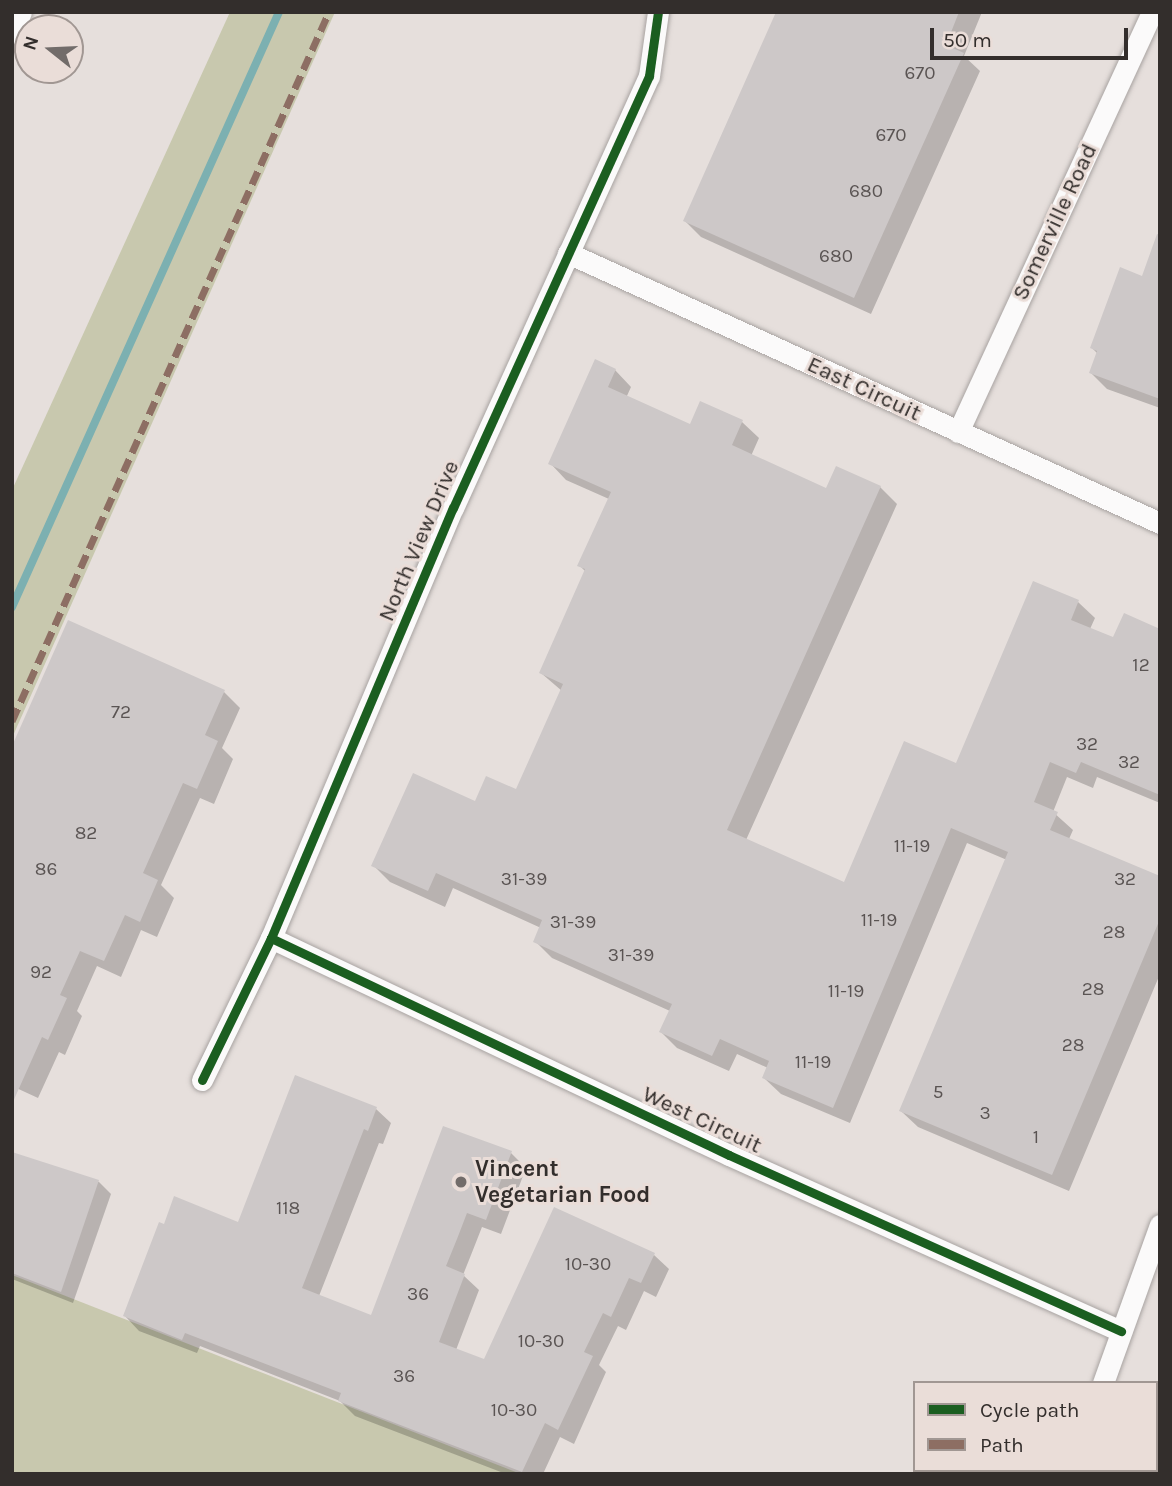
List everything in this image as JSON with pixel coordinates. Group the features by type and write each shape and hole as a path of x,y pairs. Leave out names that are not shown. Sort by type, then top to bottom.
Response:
{"street":[{"path":"12,33 21,12"},
{"name":"North View Drive","path":"202,1080 271,938 453,508 649,76 658,12"},
{"name":"Somerville Road","path":"958,432 1152,12"},
{"name":"East Circuit","path":"568,253 1160,523"},
{"name":"West Circuit","path":"271,938 729,1155 1121,1331"},
{"path":"1104,1381 1160,1224"}],"green space":[{"path":"230,12 335,12 12,738 12,490"},
{"path":"12,1275 521,1474 12,1474"}],"building":[{"path":"776,12 959,12 946,45 964,53 854,298 683,221"},
{"path":"1157,234 1160,235 1160,399 1089,373 1097,351 1090,348 1120,267 1142,276"},
{"path":"595,359 616,369 608,387 690,424 700,401 743,420 732,445 826,488 836,466 881,486 727,830 844,882 904,741 956,763 1033,581 1079,600 1071,620 1113,637 1124,613 1160,629 1160,795 1081,762 1076,773 1050,762 1034,802 1058,812 1050,830 1160,876 1160,919 1052,1175 899,1111 1008,852 951,828 833,1108 762,1078 769,1061 720,1039 712,1056 659,1032 672,1004 533,942 542,920 436,873 428,891 371,866 413,773 475,801 486,776 516,789 563,684 539,673 585,569 577,566 611,492 548,464"},
{"path":"68,620 225,690 205,735 218,741 197,789 183,783 143,873 158,880 140,922 125,915 104,961 80,951 60,995 67,998 48,1040 42,1037 12,1104 12,746"},
{"path":"295,1075 377,1107 368,1131 364,1129 302,1288 371,1315 443,1126 512,1151 486,1220 467,1213 446,1266 465,1274 439,1342 484,1359 554,1207 655,1253 641,1283 629,1278 611,1317 603,1313 584,1352 593,1356 558,1430 545,1423 522,1472 338,1401 341,1393 185,1333 182,1340 123,1316 159,1222 164,1224 174,1196 238,1222"},
{"path":"12,1152 99,1180 61,1292 12,1273"}],"waterway":[{"path":"12,607 279,12"}],"marked path":[{"path":"12,721 329,12"}],"cycle path":[{"path":"202,1080 271,938 453,508 649,76 658,12"},
{"path":"271,938 729,1155 1121,1331"}],"place":[{"name":"Vincent Vegetarian Food","path":"461,1182"}]}
